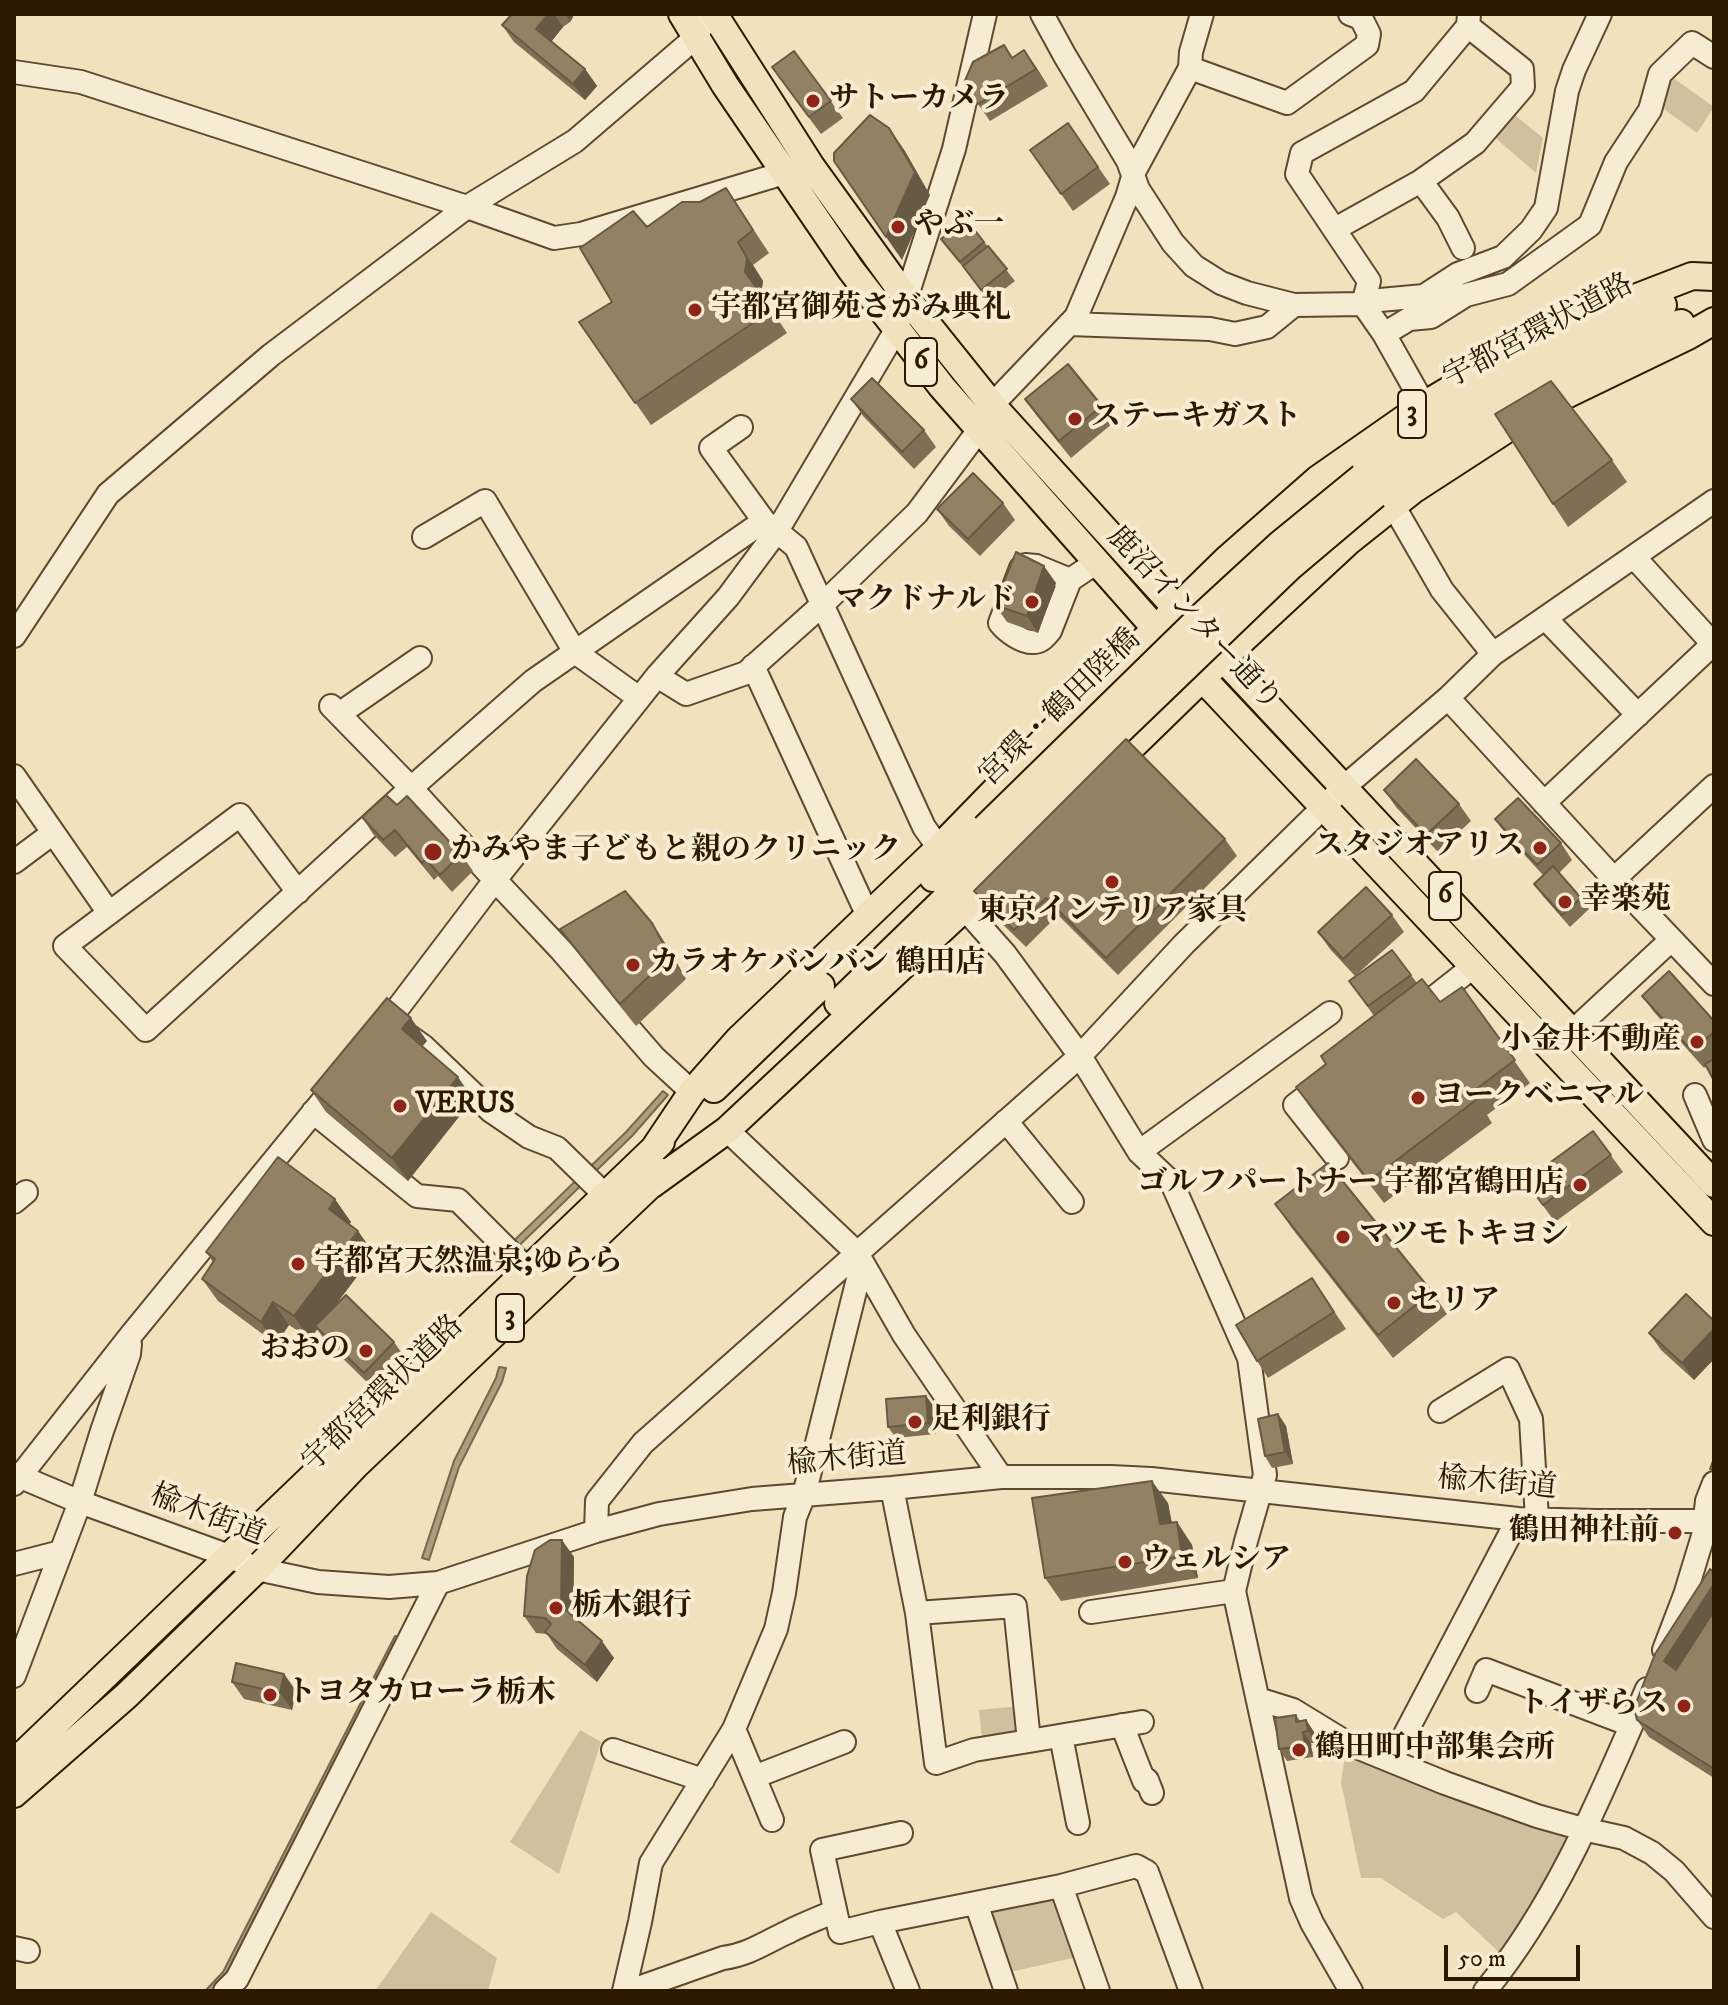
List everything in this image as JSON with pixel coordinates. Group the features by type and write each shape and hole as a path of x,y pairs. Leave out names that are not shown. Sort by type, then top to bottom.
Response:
{"main road":[{"name":"鹿沼インター通り","path":"682,14 784,173 851,270 942,387 1202,679 1714,1222"},
{"name":"鹿沼インター通り","path":"711,14 811,166 907,299 992,405 1176,608 1714,1184"},
{"name":"3","path":"651,1153 692,1092 739,1039 939,848 1176,608 1318,479 1424,405 1505,357 1596,313 1692,276 1714,277"},
{"name":"宇都宮環状道路","path":"1376,492 1451,415 1508,380 1604,331 1714,286"},
{"name":"宇都宮環状道路","path":"1376,492 1518,398 1617,346 1714,310"},
{"name":"3","path":"651,1185 727,1130 965,909 1223,658 1349,541 1376,492 1413,490 1527,416 1714,321"},
{"name":"宮環・鶴田陸橋","path":"995,835 1376,492"},
{"name":"宇都宮環状道路","path":"14,1763 229,1556 515,1257 593,1183 651,1153 705,1098 995,835"},
{"name":"宇都宮環状道路","path":"14,1794 126,1696 257,1569 356,1465 651,1185 995,835"}],"street":[{"path":"14,636 108,494 271,355 467,207 575,141 695,38 711,14"},
{"path":"370,1044 639,698 728,597 896,330 954,149 985,14"},
{"path":"1042,14 1128,161 1138,189 1173,243 1194,266 1221,283 1294,305 1363,304 1424,296 1458,274 1503,257 1531,230 1546,208 1567,91 1600,14"},
{"path":"992,405 1076,317 1133,176 1190,68 1191,52 1202,14"},
{"path":"1190,68 1287,103 1367,45 1369,34 1361,18 1350,14"},
{"path":"1335,229 1421,181 1475,143 1523,87 1522,69 1469,20 1414,91 1302,153 1297,174 1369,281 1363,304 1384,334 1424,405"},
{"path":"1384,334 1409,319 1431,317 1466,295 1508,284 1590,225 1616,162 1650,110 1660,74 1692,43 1714,57"},
{"path":"14,72 81,82 554,238 581,234 784,173"},
{"path":"1421,181 1448,218 1463,248"},
{"path":"1069,324 1210,329 1235,334 1267,327 1294,305"},
{"path":"741,427 711,448 771,526 796,547 924,827 939,848"},
{"path":"657,676 686,694 746,673 917,513 979,430"},
{"path":"1376,492 1442,590 1493,654"},
{"path":"424,537 485,501 575,652 639,698"},
{"path":"596,1531 597,1501 643,1443 859,1258 1080,1056 1184,944 1344,787 1448,698 1493,654 1714,501"},
{"path":"298,892 240,815 65,946 146,1030 533,681 771,526"},
{"path":"1544,803 1714,644 1634,557"},
{"path":"1070,580 1097,562"},
{"path":"1546,619 1638,715"},
{"path":"420,658 335,710 560,949 654,1057 692,1092"},
{"path":"753,666 868,916"},
{"path":"1448,698 1714,984"},
{"path":"14,776 109,913"},
{"path":"1614,879 1710,799"},
{"path":"14,862 53,833"},
{"path":"965,909 1005,954 1080,1056 1139,1152 1172,1183 1249,1358 1265,1475 1234,1591 1301,1898 1351,1991"},
{"path":"1572,1032 1671,940"},
{"path":"1391,1032 1474,966"},
{"path":"1139,1152 1330,1013"},
{"path":"389,1021 423,1046 491,1111 529,1137 557,1148 593,1183"},
{"path":"16,1478 351,1067"},
{"path":"1337,1158 1295,1105 1343,1068"},
{"path":"1695,1095 1714,1140"},
{"path":"313,1112 417,1196 458,1200 515,1257"},
{"path":"1006,1121 1072,1202"},
{"path":"727,1130 859,1258 904,1335 1001,1477"},
{"path":"835,1911 754,1950 624,1991 651,1863 734,1729 776,1629 795,1517 804,1495 859,1258"},
{"path":"14,1676 80,1502 129,1354 131,1335"},
{"path":"1391,1761 1527,1519 1531,1419 1508,1369 1440,1411"},
{"name":"楡木街道","path":"16,1478 257,1569 318,1582 389,1587 438,1583 596,1531 672,1511 752,1499 1001,1477 1124,1477 1527,1519 1709,1521"},
{"path":"1485,1991 1550,1898 1631,1725 1682,1606 1709,1521 1707,1501 1714,1483"},
{"path":"892,1488 917,1613 936,1763 974,1750 1132,1724 1144,1781 1147,1780 1152,1793"},
{"path":"19,1560 61,1552"},
{"path":"225,1991 237,1979 438,1583"},
{"path":"1091,1612 1234,1591"},
{"path":"917,1613 1015,1606 1029,1741"},
{"path":"1477,1691 1486,1670 1631,1725"},
{"path":"1258,1699 1293,1710 1347,1743 1504,1804 1583,1829 1624,1838 1652,1853 1674,1871 1714,1917"},
{"path":"734,1729 772,1820"},
{"path":"1061,1736 1078,1823"},
{"path":"754,1777 843,1740"},
{"path":"613,1750 703,1780"},
{"path":"901,1833 822,1850 840,1932 1061,1886 1136,1866 1147,1872 1191,1991"},
{"path":"1061,1886 1098,1991"},
{"path":"976,1903 1006,1991"},
{"path":"880,1922 906,1990"}],"shaded area":[{"path":"1669,75 1714,107 1697,133 1665,110 1661,101"},
{"path":"1511,112 1543,138 1536,173 1492,135"},
{"path":"663,1091 668,1095 632,1136 498,1266 494,1260 626,1132"},
{"path":"499,1367 506,1368 502,1382 459,1467 429,1560 422,1558 454,1461"},
{"path":"395,1636 402,1639 232,1975 218,1991 205,1991 223,1972"},
{"path":"1020,1706 1017,1735 982,1739 979,1710"},
{"path":"580,1730 601,1742 559,1874 510,1842"},
{"path":"1346,1751 1575,1834 1503,1956 1456,1912 1443,1919 1381,1878 1361,1878 1341,1782"},
{"path":"1050,1892 1073,1958 1010,1972 990,1906"},
{"path":"431,1912 497,1958 488,1991 375,1991"}],"building":[{"path":"512,14 548,14 536,29 585,69 573,84 502,25"},
{"path":"1004,45 1012,58 1024,50 1036,69 978,104 964,83 973,62"},
{"name":"サトーカメラ","path":"794,51 831,101 809,117 772,67"},
{"name":"やぶ一","path":"870,115 889,128 915,172 886,237 834,161 834,153"},
{"path":"1068,123 1098,167 1061,194 1030,150"},
{"name":"宇都宮御苑さがみ典礼","path":"726,188 753,230 738,242 747,258 745,272 772,310 635,403 579,322 612,302 580,248 633,211 647,227 682,202 700,202"},
{"path":"966,219 984,242 960,262 941,239"},
{"path":"988,246 1007,269 981,290 963,266"},
{"path":"1068,364 1102,406 1059,441 1025,399"},
{"path":"872,378 924,430 902,452 851,399"},
{"path":"1551,381 1612,460 1553,504 1495,414"},
{"path":"973,473 1003,503 968,539 937,509"},
{"path":"1016,552 1044,566 1027,616 995,605"},
{"name":"東京インテリア家具","path":"1126,739 1225,839 1106,958 1046,898 1014,930 974,891"},
{"path":"1416,759 1459,804 1426,835 1384,790"},
{"name":"かみやま子どもと親のクリニック","path":"386,795 397,805 407,796 461,854 440,875 426,859 422,863 395,830 383,840 362,817"},
{"name":"スタジオアリス","path":"1518,798 1561,843 1537,865 1495,819"},
{"name":"幸楽苑","path":"1553,866 1581,898 1562,915 1534,884"},
{"path":"1366,887 1392,915 1343,959 1318,932"},
{"name":"カラオケバンバン 鶴田店","path":"625,891 652,923 670,956 620,1004 560,929"},
{"path":"1392,950 1411,975 1368,1006 1349,981"},
{"name":"小金井不動産","path":"1669,971 1714,1021 1714,1032 1692,1051 1642,996"},
{"name":"ヨークベニマル","path":"1422,979 1440,1002 1462,987 1515,1060 1471,1093 1476,1100 1369,1181 1296,1087 1326,1064 1321,1056"},
{"name":"VERUS","path":"387,998 411,1018 402,1029 458,1077 392,1158 311,1090"},
{"path":"1714,1059 1714,1079 1713,1079 1705,1064"},
{"path":"1593,1131 1611,1155 1543,1205 1525,1181"},
{"name":"宇都宮天然温泉;ゆらら","path":"278,1157 335,1199 329,1209 358,1231 294,1316 273,1302 261,1322 202,1279 215,1259 206,1252"},
{"path":"1328,1163 1432,1292 1378,1335 1275,1204"},
{"path":"1312,1278 1334,1312 1257,1361 1236,1325"},
{"path":"1686,1294 1714,1321 1714,1329 1682,1363 1649,1333"},
{"name":"おおの","path":"346,1295 394,1342 364,1373 315,1326"},
{"path":"926,1396 928,1423 888,1427 886,1399"},
{"path":"1278,1414 1285,1452 1265,1456 1258,1419"},
{"name":"ウェルシア","path":"1152,1481 1160,1524 1177,1522 1182,1556 1045,1578 1032,1498"},
{"name":"栃木銀行","path":"550,1540 562,1540 561,1606 602,1641 585,1665 545,1632 551,1624 545,1618 524,1616 527,1576 535,1550"},
{"name":"トイザらス","path":"1710,1569 1714,1572 1714,1584 1664,1661 1676,1670 1714,1611 1714,1769 1637,1720 1634,1708 1655,1654"},
{"path":"236,1663 284,1674 280,1693 232,1682"},
{"path":"1296,1715 1296,1722 1306,1720 1308,1731 1303,1732 1305,1746 1279,1749 1275,1718"}],"place":[{"name":"サトーカメラ","path":"813,101"},
{"name":"やぶ一","path":"898,227"},
{"name":"宇都宮御苑さがみ典礼","path":"695,310"},
{"name":"ステーキガスト","path":"1075,419"},
{"name":"マクドナルド","path":"1032,602"},
{"name":"スタジオアリス","path":"1540,848"},
{"name":"かみやま子どもと親のクリニック","path":"433,852"},
{"name":"東京インテリア家具","path":"1112,882"},
{"name":"幸楽苑","path":"1565,902"},
{"name":"カラオケバンバン 鶴田店","path":"633,965"},
{"name":"小金井不動産","path":"1697,1042"},
{"name":"ヨークベニマル","path":"1418,1098"},
{"name":"VERUS","path":"400,1106"},
{"name":"ゴルフパートナー 宇都宮鶴田店","path":"1580,1185"},
{"name":"マツモトキヨシ","path":"1343,1237"},
{"name":"宇都宮天然温泉;ゆらら","path":"298,1264"},
{"name":"セリア","path":"1394,1303"},
{"name":"おおの","path":"366,1351"},
{"name":"足利銀行","path":"915,1422"},
{"name":"鶴田神社前","path":"1675,1533"},
{"name":"ウェルシア","path":"1125,1562"},
{"name":"栃木銀行","path":"556,1608"},
{"name":"トヨタカローラ栃木","path":"270,1695"},
{"name":"トイザらス","path":"1684,1706"},
{"name":"鶴田町中部集会所","path":"1299,1750"}]}
